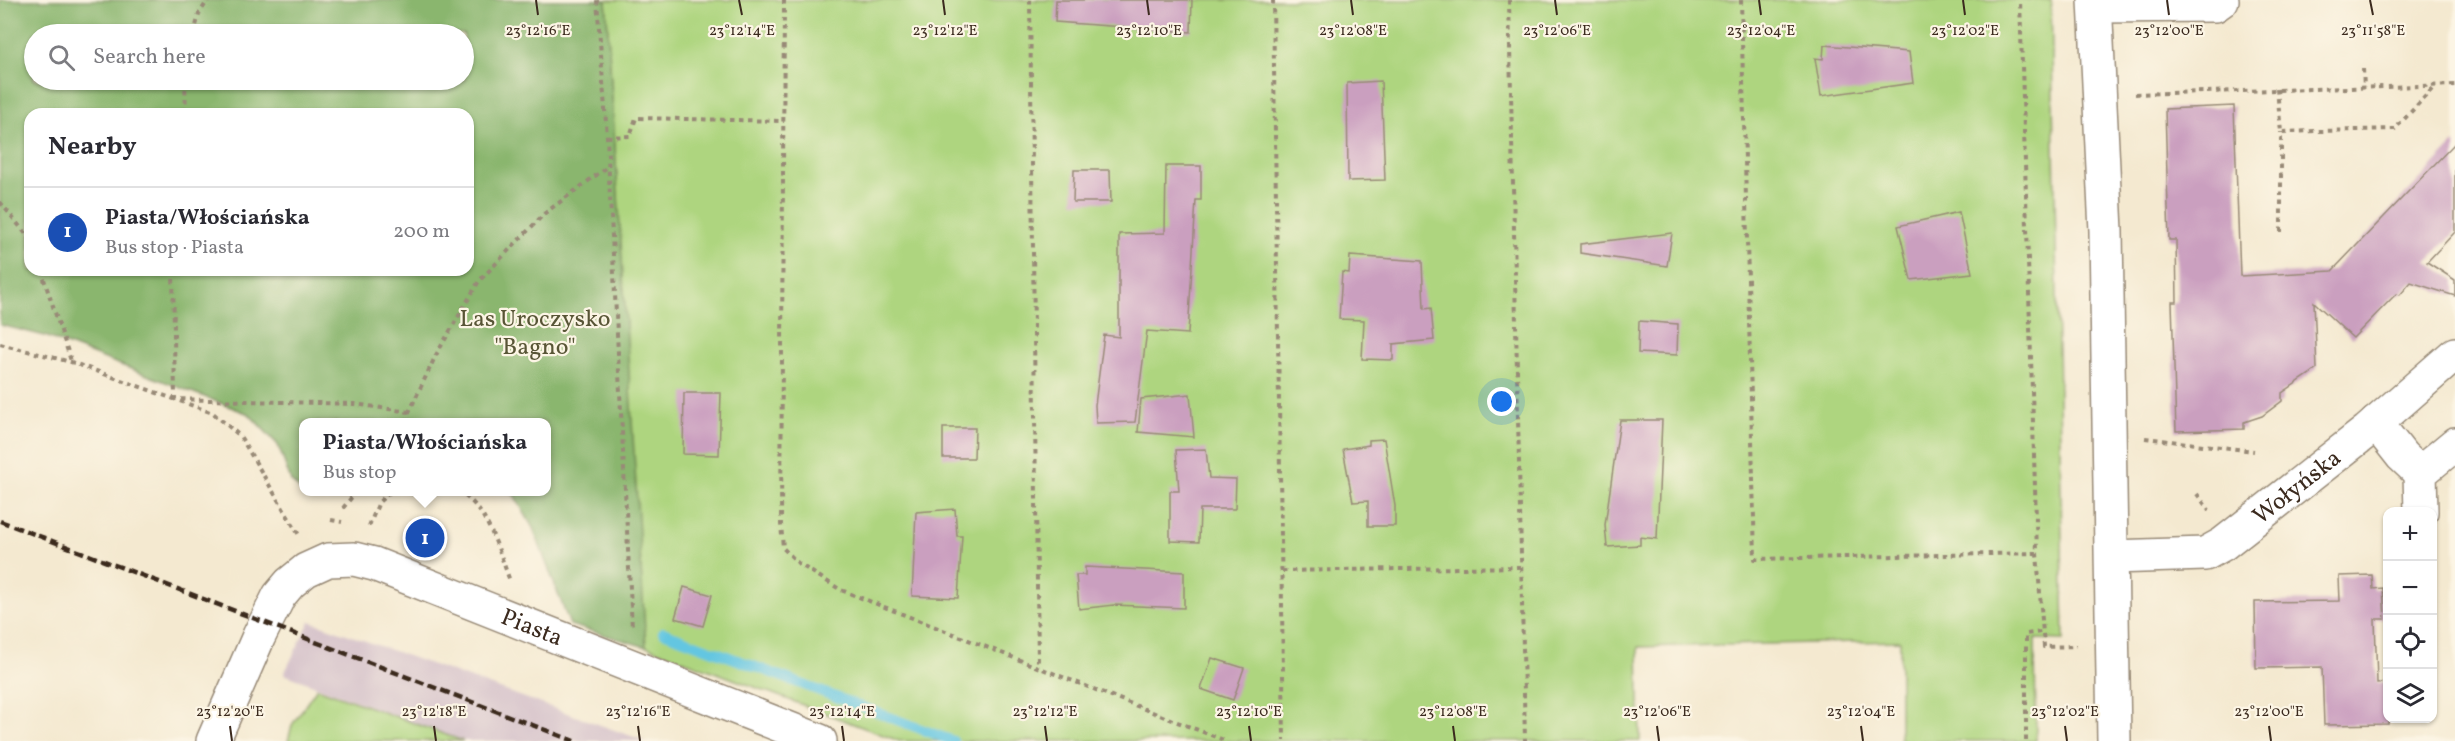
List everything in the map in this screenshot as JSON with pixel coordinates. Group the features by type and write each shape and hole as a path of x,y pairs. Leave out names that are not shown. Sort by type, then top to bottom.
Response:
{"street":[{"path":"2114,741 2106,231 2096,3 2215,5 2222,0"},
{"name":"Wołyńska","path":"2112,557 2205,554 2238,535 2451,365"},
{"path":"2376,423 2402,456 2421,472 2421,507"},
{"path":"2421,472 2455,444"},
{"name":"Piasta","path":"213,741 279,596 297,577 315,566 328,560 341,559 374,564 820,741"}],"path":[{"path":"196,24 199,14 208,0"},
{"path":"597,0 607,137 634,669"},
{"path":"784,0 781,512 783,548 799,564 841,590 1226,741"},
{"path":"1030,0 1038,666"},
{"path":"1273,0 1284,741"},
{"path":"1509,0 1525,741"},
{"path":"1741,0 1755,559 2037,553"},
{"path":"2020,0 2037,553 2042,640"},
{"path":"2363,69 2364,87"},
{"path":"2281,132 2395,129 2436,85"},
{"path":"2099,95 2455,85"},
{"path":"2277,89 2281,132 2281,232"},
{"path":"185,90 186,108"},
{"path":"607,137 630,136 636,118 783,121"},
{"path":"408,418 436,356 479,281 545,213 607,168"},
{"path":"0,202 24,232"},
{"path":"43,276 71,362"},
{"path":"173,276 175,399"},
{"path":"0,344 71,362 213,413 240,436 290,517 315,566"},
{"path":"175,399 355,404 409,412"},
{"path":"2142,438 2254,451"},
{"path":"342,508 352,496"},
{"path":"465,496 477,508 490,529 528,626"},
{"path":"1282,571 1521,567"},
{"path":"2026,741 2026,634 2041,632"}],"shaded area":[{"path":"310,621 645,741 463,741 284,674"}],"green space":[{"name":"Las Uroczysko \"Bagno\"","path":"0,0 606,0 646,647 570,625 533,528 515,496 551,496 551,418 299,418 299,489 291,481 278,445 249,414 45,336 0,325"},
{"path":"606,0 2051,0 2064,640 2035,639 2036,741 1900,741 1900,641 1638,647 1640,741 899,741 645,646"},
{"path":"317,688 463,741 288,741 292,725"}],"building":[{"path":"1056,0 1192,0 1191,32 1055,22"},
{"path":"1824,45 1909,52 1913,83 1821,96 1815,58 1823,59"},
{"path":"1381,81 1385,180 1348,181 1347,83"},
{"path":"2234,106 2240,276 2332,271 2455,143 2455,232 2427,262 2455,280 2455,296 2411,282 2353,338 2314,302 2317,369 2282,393 2282,401 2262,416 2244,422 2244,429 2176,431 2172,302 2177,302 2176,240 2169,240 2165,109"},
{"path":"1166,166 1201,166 1201,200 1196,200 1188,334 1147,331 1135,422 1096,423 1095,405 1104,335 1119,337 1119,234 1165,233"},
{"path":"1074,170 1110,170 1111,202 1073,202"},
{"path":"1959,212 1972,273 1911,280 1898,226"},
{"path":"1672,233 1667,266 1580,253 1580,244"},
{"path":"1350,256 1422,261 1424,309 1431,308 1434,340 1393,344 1393,360 1362,359 1364,320 1339,319 1342,272 1349,273"},
{"path":"1639,321 1678,324 1677,355 1638,353"},
{"path":"684,393 721,393 719,455 683,454"},
{"path":"1190,394 1194,437 1138,432 1141,399"},
{"path":"1620,420 1662,420 1657,539 1640,537 1640,545 1607,547 1605,525"},
{"path":"943,428 975,428 974,458 943,458"},
{"path":"1384,439 1395,506 1395,526 1368,526 1368,501 1353,502 1343,449 1369,445 1369,440"},
{"path":"1206,449 1209,478 1236,479 1235,509 1200,509 1199,542 1170,541 1170,491 1179,491 1176,450"},
{"path":"955,509 957,536 962,536 958,598 912,596 916,512"},
{"path":"1085,567 1184,572 1184,608 1114,605 1079,609 1076,575 1085,575"},
{"path":"2372,575 2373,589 2383,588 2383,619 2375,619 2377,683 2383,682 2383,723 2388,724 2324,725 2322,667 2256,668 2255,602 2340,601 2339,576"},
{"path":"684,587 712,595 703,626 675,618"},
{"path":"1212,658 1244,668 1233,700 1201,689"}],"waterway":[{"path":"663,632 953,741"}],"railway":[{"path":"0,521 574,741"}],"place":[{"name":"Piasta/Włościańska","path":"425,538"}]}
